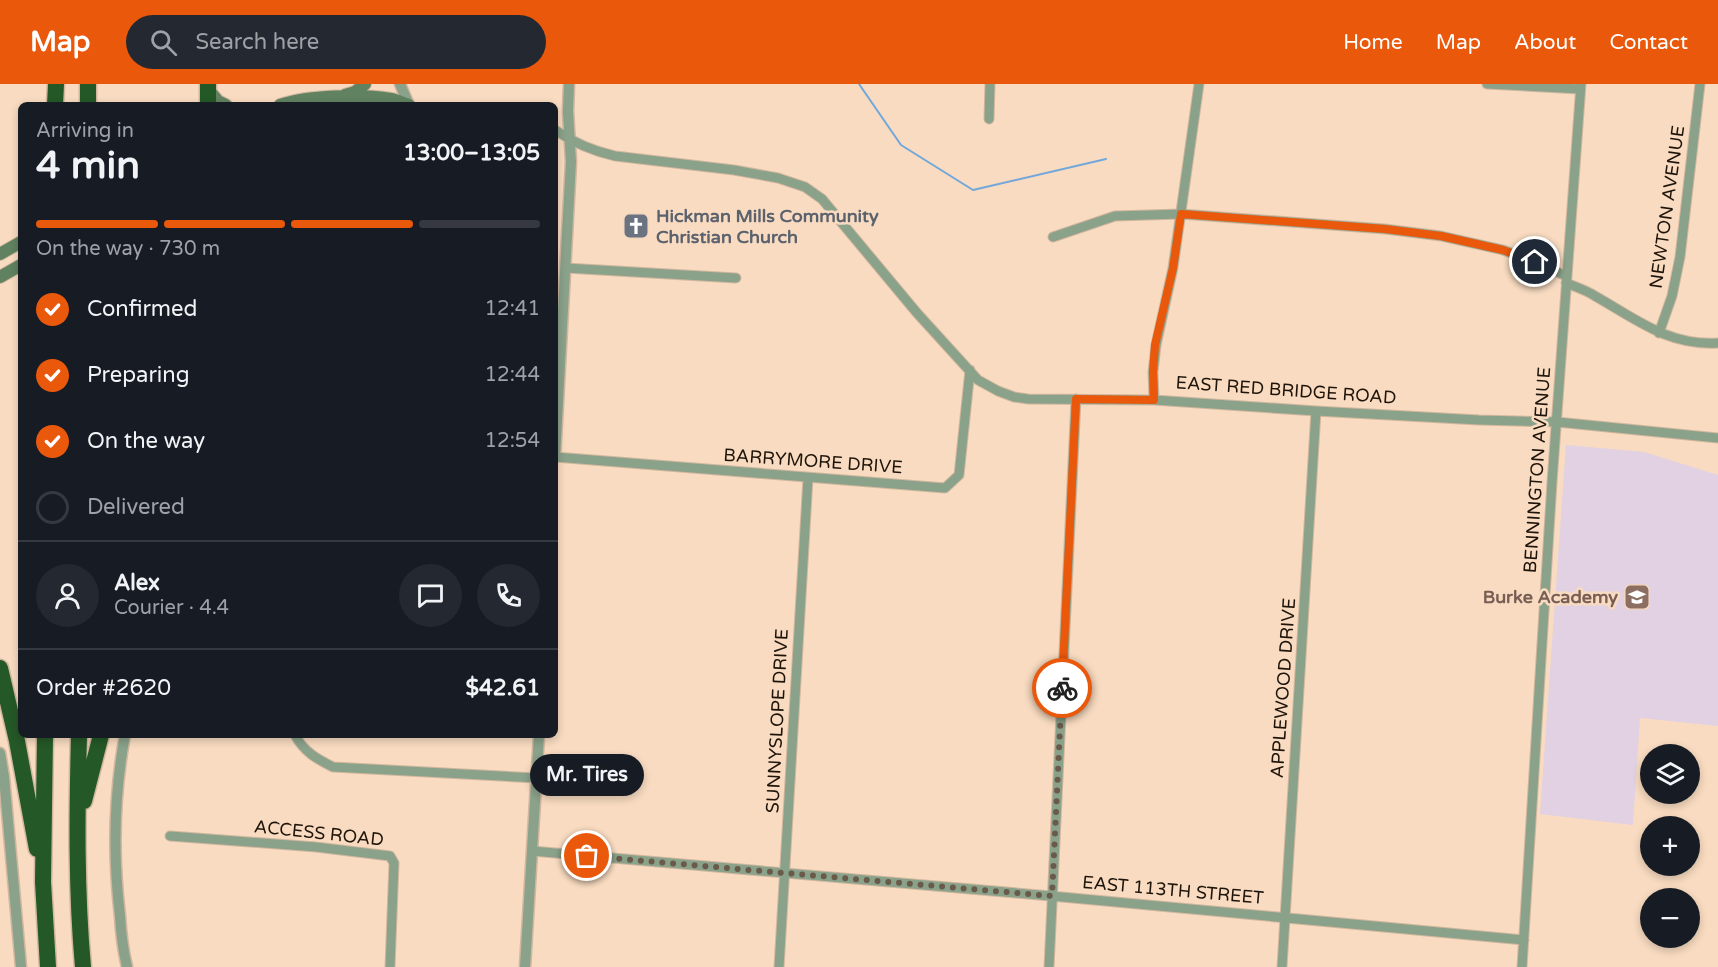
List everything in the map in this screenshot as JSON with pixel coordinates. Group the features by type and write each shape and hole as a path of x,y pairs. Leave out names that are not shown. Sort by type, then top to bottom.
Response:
{"highway":[{"path":"56,84 56,102"},
{"path":"88,84 88,102"},
{"path":"0,668 17,741 43,882"},
{"path":"45,738 43,882 48,967"},
{"path":"79,738 78,915 83,967"},
{"path":"77,828 100,738"}],"main road":[{"path":"342,97 355,92 365,84"},
{"path":"208,93 220,102"},
{"path":"295,102 321,97 392,99 400,102"},
{"path":"0,254 18,244"},
{"path":"0,277 18,267"}],"street":[{"path":"400,84 408,102"},
{"path":"558,405 572,162 568,111 569,84"},
{"path":"989,119 990,84"},
{"path":"1154,400 1155,345 1173,268 1199,84"},
{"path":"1487,84 1580,87"},
{"name":"NEWTON AVENUE","path":"1659,333 1672,296 1680,257 1700,84"},
{"name":"BENNINGTON AVENUE","path":"1522,967 1551,493 1580,87"},
{"name":"EAST RED BRIDGE ROAD","path":"558,132 570,141 615,156 734,170 778,178 805,187 822,199 917,313 978,380 1014,397 1154,400 1479,420 1557,422 1718,438"},
{"path":"1053,237 1115,216 1181,214 1385,229 1441,236 1503,250 1535,262 1659,333 1688,342 1718,343"},
{"path":"566,268 736,278"},
{"name":"BARRYMORE DRIVE","path":"558,457 945,488 959,475 970,370"},
{"path":"1049,967 1076,399"},
{"name":"APPLEWOOD DRIVE","path":"1282,967 1316,411"},
{"name":"SUNNYSLOPE DRIVE","path":"779,967 808,478"},
{"path":"125,738 118,790 116,839 118,897 123,952 127,967"},
{"path":"297,738 313,757 333,767 536,778"},
{"path":"525,967 539,738"},
{"path":"0,753 21,967"},
{"name":"ACCESS ROAD","path":"170,836 316,847 390,856 394,863 390,967"},
{"name":"EAST 113TH STREET","path":"532,851 1524,940"}],"shaded area":[{"name":"Burke Academy","path":"1566,445 1644,452 1718,475 1718,726 1640,718 1633,825 1540,814"}],"waterway":[{"path":"859,84 901,145 973,190 1106,159"}],"way so far":[{"path":"587,856 1052,896 1062,688"}],"place":[{"name":"Hickman Mills Community Christian Church","path":"636,226"},
{"name":"Burke Academy","path":"1637,597"},
{"name":"Mr. Tires","path":"587,856"}],"route":[{"path":"1062,688 1076,399 1154,400 1155,345 1173,268 1181,214 1385,229 1441,236 1503,250 1535,262"}]}
